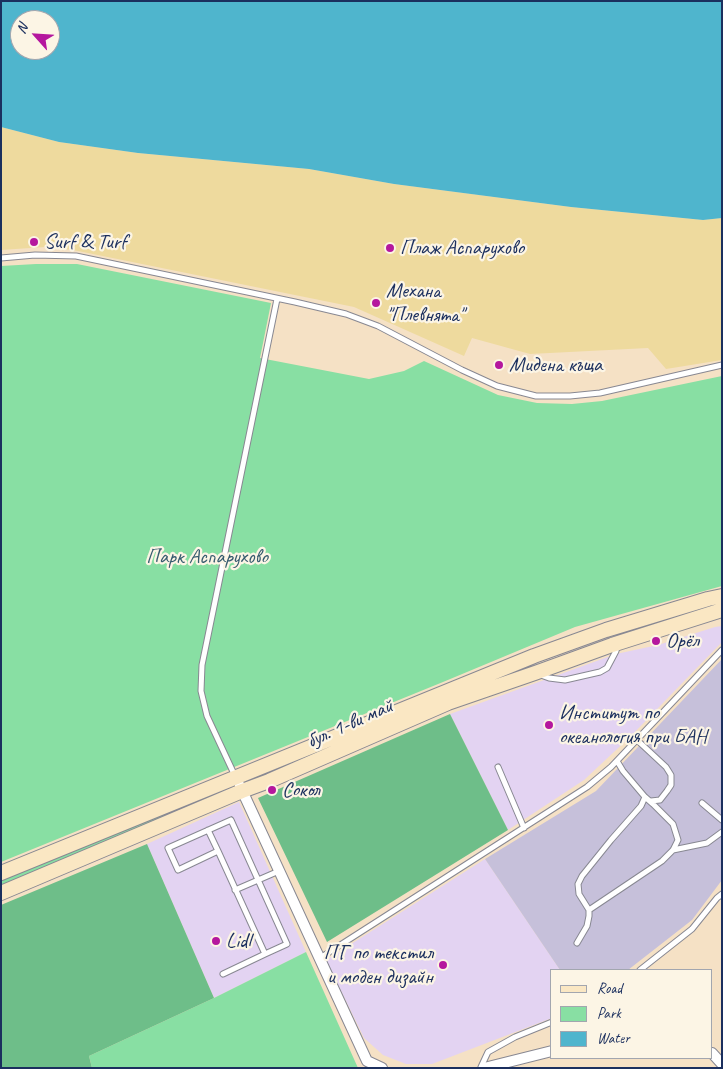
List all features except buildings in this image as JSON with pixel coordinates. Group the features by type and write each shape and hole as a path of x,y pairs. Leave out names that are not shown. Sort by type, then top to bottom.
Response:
{"main road":[{"name":"бул. 1-ви май","path":"1,873 534,656 606,630 722,596"},
{"name":"бул. 1-ви май","path":"1,893 242,791 269,782 448,703 722,610"}],"street":[{"path":"236,778 368,1064 382,1068"},
{"path":"482,1068 550,1051"},
{"path":"713,1054 722,1064"}],"lane":[{"path":"1,258 35,255 76,256 346,314 378,326 497,386 536,396 570,396 600,393 722,365"},
{"path":"236,778 207,716 201,691 202,665 277,299"},
{"path":"535,673 549,678 565,680 600,672 607,668 618,644"},
{"path":"320,959 587,787 617,761 722,650"},
{"path":"637,740 666,767 672,776 671,785 660,800 651,801"},
{"path":"589,910 662,861 673,850 678,840 673,824 645,797 617,761"},
{"path":"498,767 524,828"},
{"path":"577,943 587,926 589,910 579,894 578,884 582,876 611,840 641,806 645,797"},
{"path":"702,803 722,820"},
{"path":"218,851 178,870 168,848 231,820 287,944 223,974"},
{"path":"208,830 265,954"},
{"path":"673,850 707,844 722,832"},
{"path":"235,890 279,871"},
{"path":"641,969 692,929 722,894"},
{"path":"482,1068 488,1052 515,1037 550,1023"}],"shaded area":[{"name":"Институт по океанология при БАН","path":"722,626 722,642 631,736 584,780 508,830 450,714 616,654 658,645"},
{"path":"722,659 722,880 692,920 629,969 559,969 485,859 596,791"},
{"path":"239,802 306,952 214,998 147,844"},
{"name":"ПГ по текстил и моден дизайн","path":"485,859 559,969 550,969 550,1019 432,1064 406,1064 383,1055 364,1038 326,960"}],"green space":[{"name":"Парк Аспарухово","path":"77,264 271,303 260,358 369,379 404,371 424,361 498,395 537,403 572,404 602,401 722,376 722,586 575,627 1,862 1,266"},
{"path":"450,714 508,830 327,942 258,798"},
{"path":"222,788 224,792 1,890 1,876"},
{"path":"147,844 214,998 89,1056 92,1068 1,1068 1,905"},
{"path":"306,952 358,1068 92,1068 89,1056 214,998"}],"sand":[{"name":"Плаж Аспарухово","path":"1,127 59,142 138,153 309,169 394,184 571,207 703,220 722,218 722,360 666,369 648,348 530,354 472,338 464,356 354,307 73,250 45,247 1,250"}],"water":[{"path":"1,1 722,1 722,218 703,220 571,207 394,184 309,169 138,153 59,142 1,127"}],"place":[{"name":"Surf & Turf","path":"34,242"},
{"name":"Плаж Аспарухово","path":"390,248"},
{"name":"Механа \"Плевнята\"","path":"376,303"},
{"name":"Мидена къща","path":"499,365"},
{"name":"Орёл","path":"656,641"},
{"name":"Институт по океанология при БАН","path":"549,725"},
{"name":"Сокол","path":"272,790"},
{"name":"Lidl","path":"216,941"},
{"name":"ПГ по текстил и моден дизайн","path":"443,965"}]}
